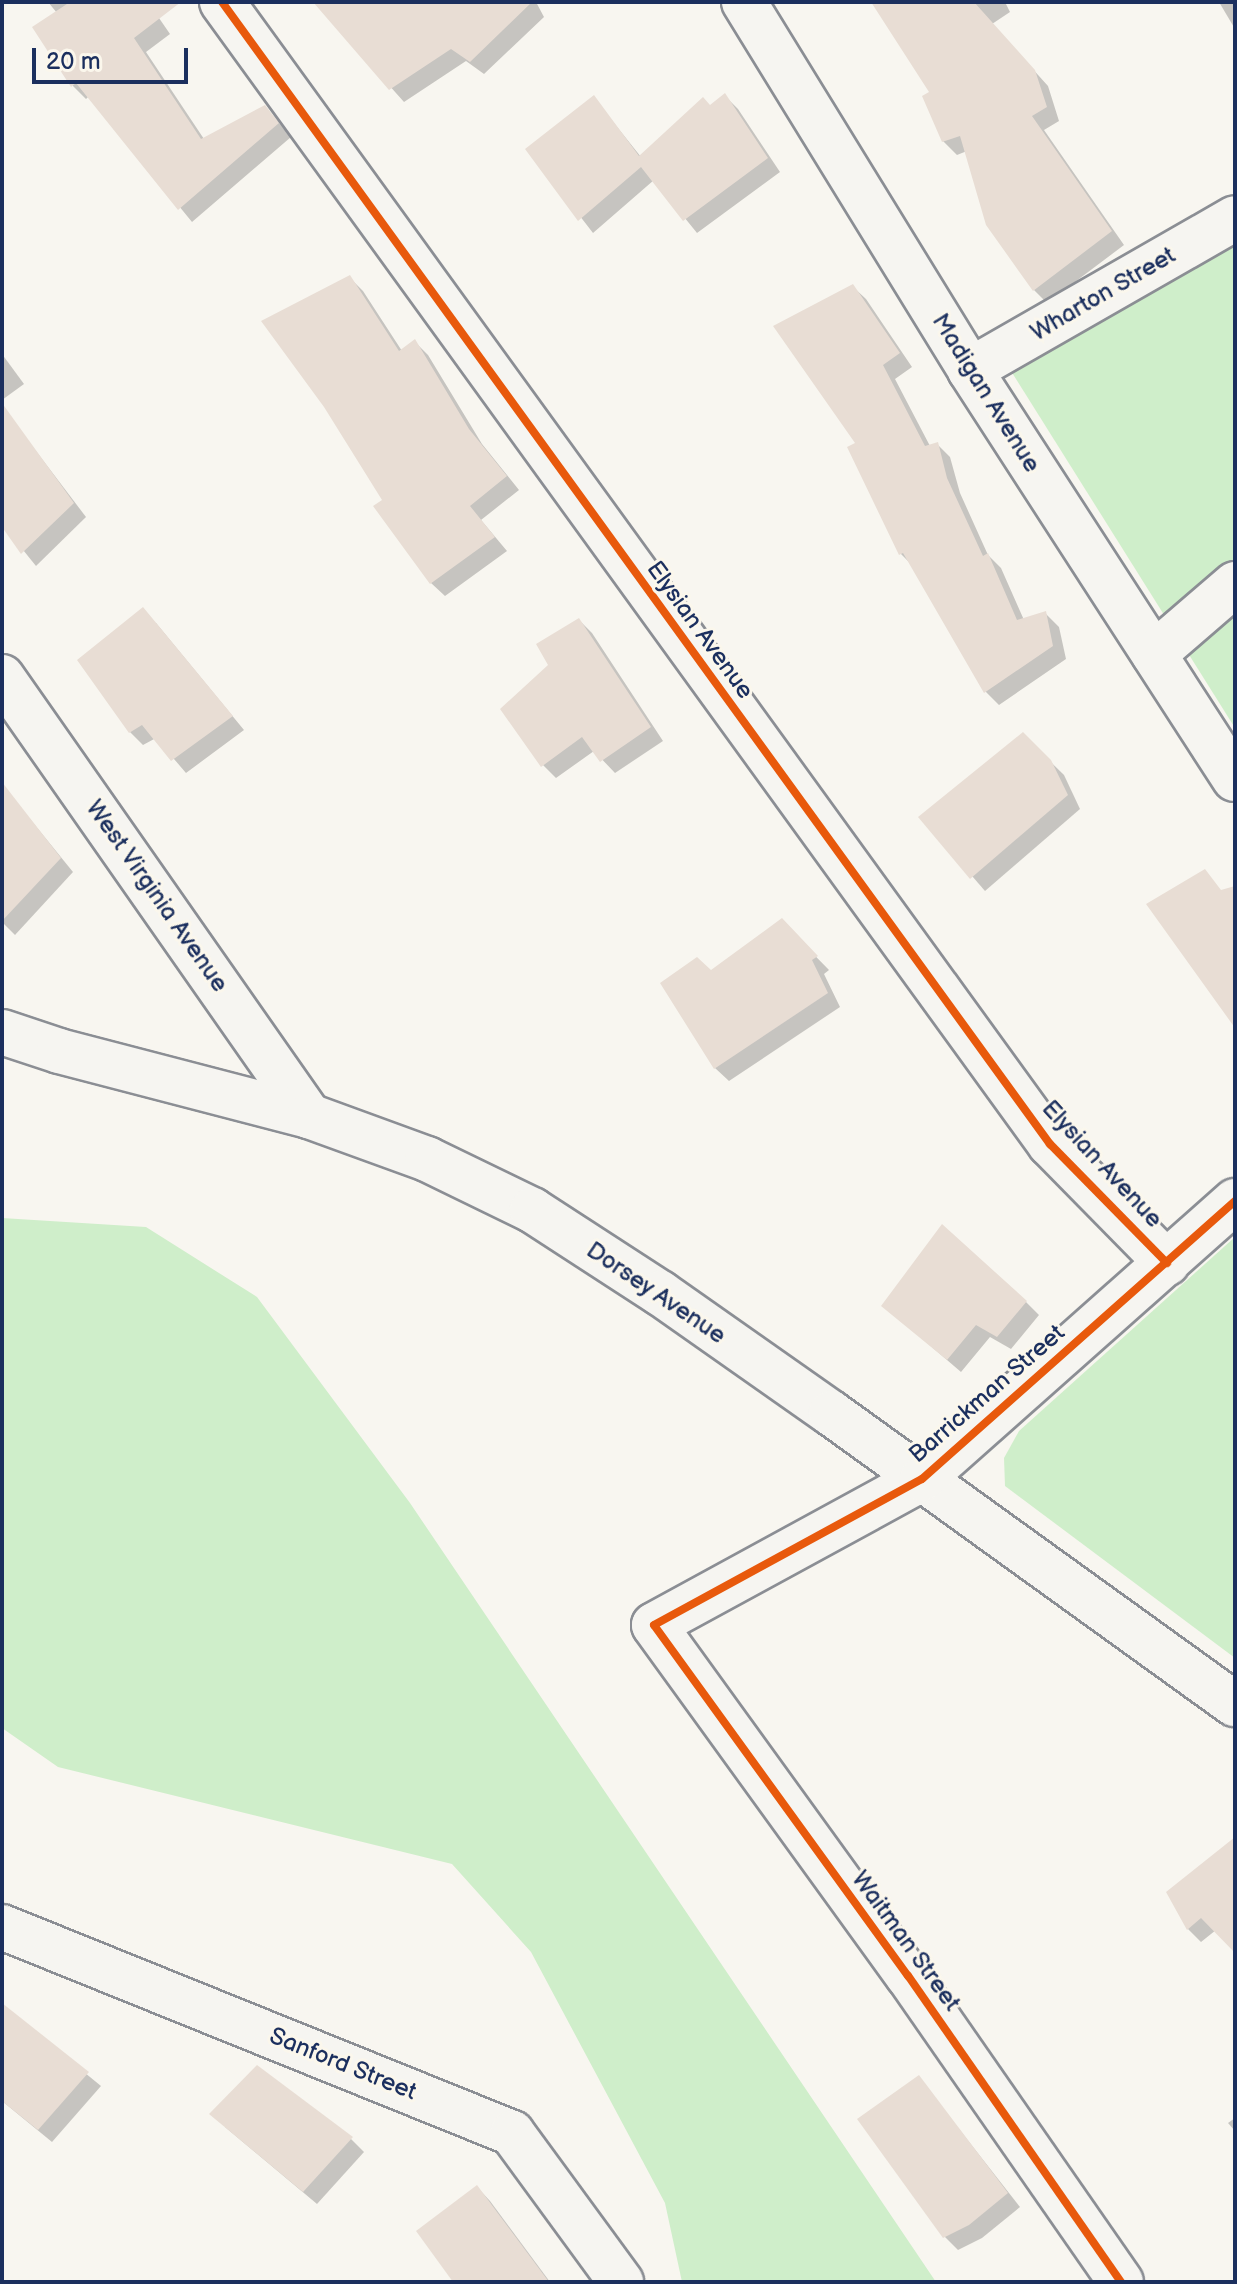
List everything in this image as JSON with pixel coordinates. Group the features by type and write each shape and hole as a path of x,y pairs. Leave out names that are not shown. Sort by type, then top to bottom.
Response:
{"street":[{"name":"Elysian Avenue","path":"222,2 1050,1144 1167,1263"},
{"name":"Madigan Avenue","path":"744,2 970,370 1235,779"},
{"name":"Wharton Street","path":"970,370 1235,218"},
{"path":"1154,654 1235,584"},
{"name":"West Virginia Avenue","path":"2,677 309,1116"},
{"name":"Dorsey Avenue","path":"2,1032 59,1051 309,1116 427,1159 532,1210 660,1293 1235,1704"},
{"name":"Barrickman Street","path":"654,1625 922,1479 1235,1201"},
{"name":"Waitman Street","path":"654,1625 908,1976 1121,2282"},
{"name":"Sanford Street","path":"2,1927 512,2133 621,2282"}],"green space":[{"path":"1235,243 1235,728 1011,371"},
{"path":"2,1218 146,1227 257,1297 410,1503 936,2282 682,2282 665,2203 531,1952 452,1864 58,1767 2,1728"},
{"path":"1235,1237 1235,1658 1005,1486 1004,1458 1019,1431"}],"building":[{"path":"70,2 181,2 134,38 201,139 265,105 279,123 178,210 76,83 71,87 32,27"},
{"path":"313,2 532,2 470,62 451,49 389,90"},
{"path":"871,2 974,2 1035,70 1047,107 1032,116 1112,231 1033,291 986,225 960,136 942,142 922,96 929,92"},
{"path":"725,93 768,158 683,221 641,167 578,221 525,149 594,95 639,156 703,97 710,105"},
{"path":"350,275 399,351 415,339 469,429 507,476 470,506 495,537 430,584 373,506 382,500 324,407 261,321"},
{"path":"853,284 900,353 883,365 925,446 938,442 947,478 983,556 988,553 1017,620 1046,611 1053,646 984,693 903,553 899,555 847,447 855,443 773,326"},
{"path":"2,403 74,503 21,554 2,527"},
{"path":"143,607 233,716 171,761 142,725 129,733 77,660"},
{"path":"579,618 651,727 600,762 582,737 541,767 500,709 548,665 536,644"},
{"path":"1023,732 1051,760 1068,795 970,879 918,817"},
{"path":"2,782 61,858 2,921"},
{"path":"1205,869 1221,890 1235,886 1235,1028 1146,904"},
{"path":"782,918 818,956 812,960 828,993 714,1069 660,983 697,957 711,970"},
{"path":"942,1224 1027,1301 997,1337 976,1325 947,1360 881,1306"},
{"path":"1235,1837 1235,1953 1201,1918 1187,1930 1166,1892"},
{"path":"2,2003 89,2072 38,2130 2,2101"},
{"path":"257,2065 353,2137 303,2192 209,2114"},
{"path":"919,2075 1008,2193 969,2225 943,2238 857,2119"},
{"path":"477,2185 549,2282 453,2282 416,2231"}],"cycle path":[{"path":"222,2 1050,1144 1167,1263"},
{"path":"1121,2282 908,1976 654,1625 922,1479 1235,1201"}]}
